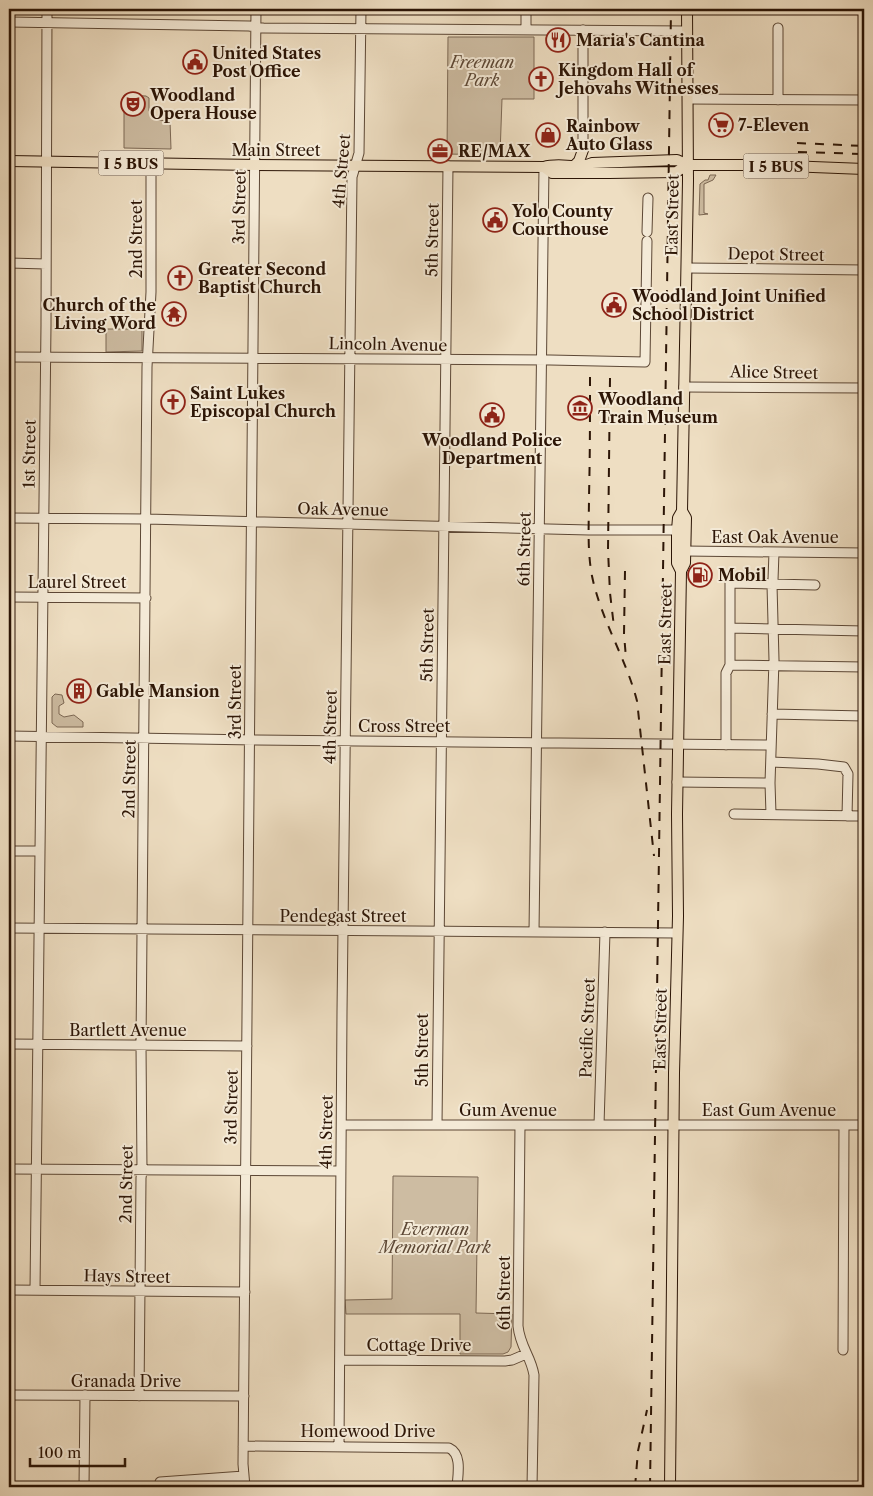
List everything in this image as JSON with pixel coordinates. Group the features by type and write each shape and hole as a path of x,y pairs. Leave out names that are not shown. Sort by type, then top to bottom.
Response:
{"main road":[{"name":"East Street","path":"681,570 677,563 678,518 682,511 687,268 688,9"},
{"path":"583,150 587,161 592,163"},
{"path":"575,165 579,162 583,150"},
{"name":"Main Street","path":"9,161 542,167 552,164 587,166 592,163 677,160 688,165"},
{"name":"Main Street","path":"542,167 552,173 609,173 676,172 688,165"},
{"name":"I 5 BUS","path":"688,165 761,165 864,169"},
{"name":"East Street","path":"670,1487 678,744 681,570 685,563 686,551 686,518 682,511"}],"street":[{"name":"1st Street","path":"35,1290 47,9"},
{"name":"3rd Street","path":"245,1487 243,1446 256,9"},
{"name":"4th Street","path":"339,1446 352,177 359,153 361,9"},
{"path":"526,9 526,29"},
{"path":"9,22 687,32"},
{"path":"778,28 778,100"},
{"path":"583,30 583,150"},
{"path":"688,99 864,100"},
{"name":"2nd Street","path":"139,1396 146,519 151,163"},
{"name":"5th Street","path":"437,1125 448,166"},
{"name":"6th Street","path":"534,932 542,167"},
{"name":"Lincoln Avenue","path":"9,357 645,362 648,198"},
{"path":"9,264 46,264"},
{"name":"Depot Street","path":"687,268 864,270"},
{"name":"Alice Street","path":"684,387 864,388"},
{"name":"Oak Avenue","path":"9,518 678,530"},
{"name":"East Oak Avenue","path":"686,551 864,553"},
{"path":"771,814 770,783 774,630 772,585 774,552"},
{"path":"726,745 726,673 730,665 730,583 815,585"},
{"name":"Laurel Street","path":"9,597 146,598"},
{"path":"730,628 864,631"},
{"path":"730,665 864,667"},
{"path":"772,714 864,716"},
{"name":"Cross Street","path":"9,736 771,745"},
{"path":"771,762 818,764 844,768 848,774 847,816"},
{"path":"678,782 770,783"},
{"path":"734,814 864,816"},
{"path":"9,851 40,852"},
{"name":"Pendegast Street","path":"9,928 677,933"},
{"name":"Pacific Street","path":"599,1125 605,932"},
{"name":"Bartlett Avenue","path":"9,1044 247,1046"},
{"name":"Gum Avenue","path":"342,1125 673,1125"},
{"name":"6th Street","path":"520,1125 518,1326 519,1337 533,1368 534,1375 532,1487"},
{"name":"East Gum Avenue","path":"673,1125 864,1125"},
{"path":"843,1350 844,1125"},
{"path":"9,1169 341,1171"},
{"name":"Hays Street","path":"9,1290 245,1292"},
{"name":"Cottage Drive","path":"340,1360 505,1361 526,1354"},
{"name":"Granada Drive","path":"9,1395 244,1396"},
{"path":"84,1487 85,1395"},
{"name":"Homewood Drive","path":"243,1446 449,1448 454,1450 457,1455 458,1487"},
{"path":"163,1487 160,1482 244,1476"}],"green space":[{"name":"Freeman Park","path":"448,37 534,37 534,99 502,99 500,155 447,154"},
{"path":"124,95 146,96 149,98 149,111 157,120 170,121 171,149 124,148"},
{"path":"710,175 716,175 713,180 704,184 704,213 708,214 699,215 700,184 708,180"},
{"path":"106,329 142,329 142,351 106,352"},
{"path":"55,694 62,695 64,703 59,706 59,714 64,717 74,715 83,722 83,727 57,727 52,723 52,697"},
{"name":"Everman Memorial Park","path":"393,1176 478,1177 476,1313 512,1314 511,1347 508,1352 503,1354 460,1354 460,1314 346,1314 345,1300 392,1299"}],"railway":[{"path":"650,1487 671,9"},
{"path":"797,143 864,146"},
{"path":"798,152 864,154"},
{"path":"590,377 590,566 601,608 627,670 637,701 654,856"},
{"path":"610,378 608,550 614,627"},
{"path":"625,571 624,634 626,658"},
{"path":"635,1487 638,1451 647,1410"}],"place":[{"name":"Maria's Cantina","path":"558,40"},
{"name":"United States Post Office","path":"195,62"},
{"name":"Kingdom Hall of Jehovahs Witnesses","path":"541,79"},
{"name":"Woodland Opera House","path":"133,104"},
{"name":"7-Eleven","path":"721,125"},
{"name":"Rainbow Auto Glass","path":"548,135"},
{"name":"RE/MAX","path":"440,151"},
{"name":"Yolo County Courthouse","path":"495,220"},
{"name":"Greater Second Baptist Church","path":"180,278"},
{"name":"Woodland Joint Unified School District","path":"614,305"},
{"name":"Church of the Living Word","path":"174,314"},
{"name":"Saint Lukes Episcopal Church","path":"173,402"},
{"name":"Woodland Train Museum","path":"580,408"},
{"name":"Woodland Police Department","path":"492,415"},
{"name":"Mobil","path":"700,575"},
{"name":"Gable Mansion","path":"79,691"}]}
